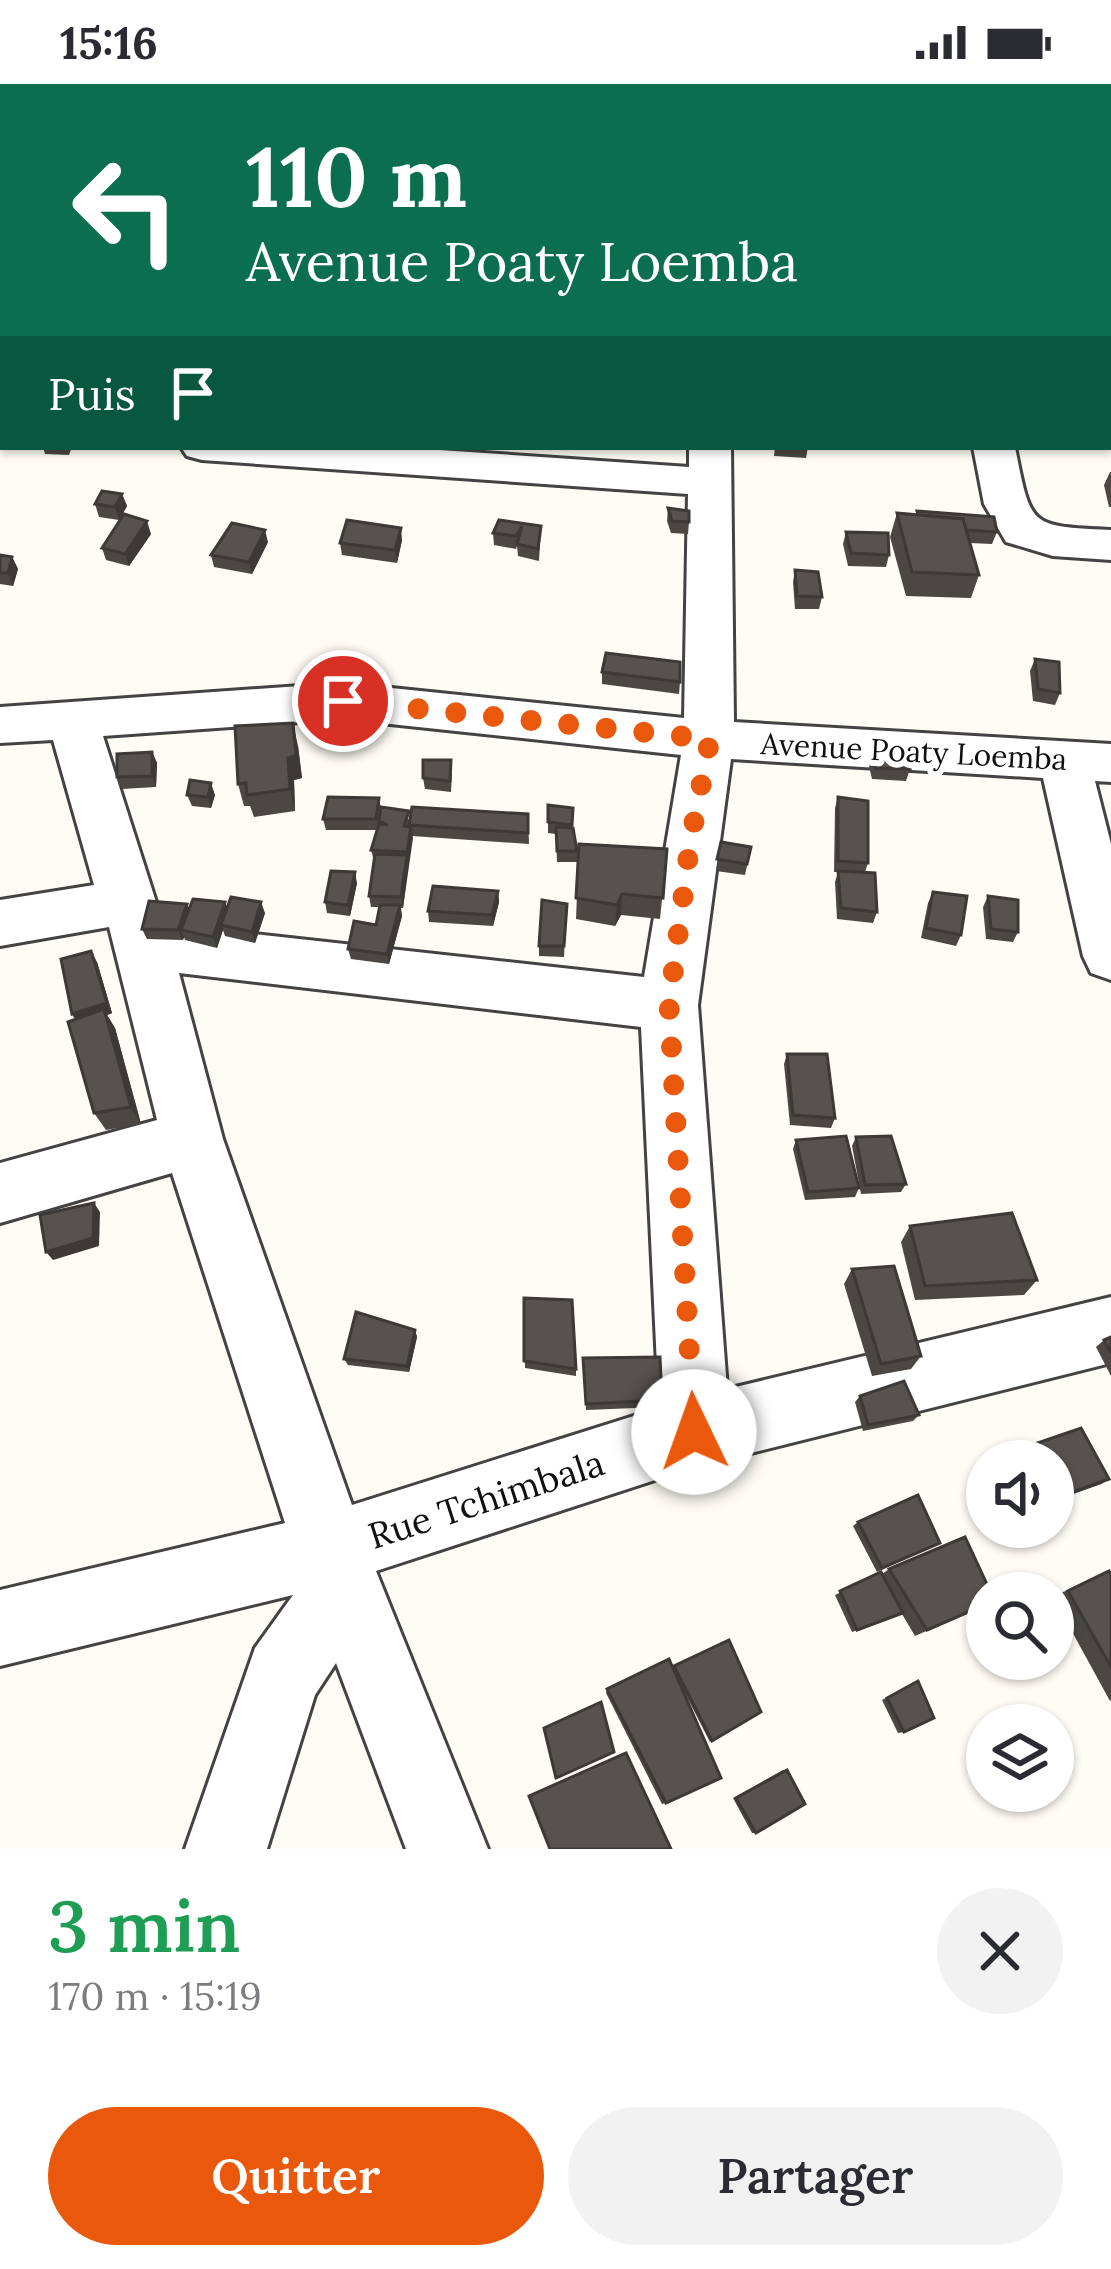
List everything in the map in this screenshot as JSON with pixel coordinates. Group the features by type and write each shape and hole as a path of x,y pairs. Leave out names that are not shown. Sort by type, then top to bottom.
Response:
{"street":[{"path":"286,450 709,465 710,739 690,843 669,1005 694,1432"},
{"path":"995,450 1006,517 1020,533 1048,541 1111,545"},
{"name":"Avenue Poaty Loemba","path":"0,725 343,701 710,739 1087,762"},
{"path":"72,718 135,924 192,1139 337,1567 447,1849"},
{"path":"1087,762 1111,956"},
{"path":"0,922 135,924 669,1005"},
{"path":"0,1193 192,1139"},
{"name":"Rue Tchimbala","path":"0,1628 337,1567 694,1432 1111,1330"},
{"path":"226,1849 282,1675 337,1567"}],"building":[{"path":"102,491 122,494 115,507 95,504"},
{"path":"668,508 689,511 689,522 672,521"},
{"path":"917,511 994,517 997,532 966,530 963,519 918,515"},
{"path":"897,513 963,519 979,575 912,572"},
{"path":"124,514 147,521 125,554 102,548"},
{"path":"347,520 401,528 395,550 340,543"},
{"path":"499,520 541,526 538,549 517,544 522,526 516,536 493,533"},
{"path":"232,523 265,530 249,562 211,555"},
{"path":"846,532 888,533 889,555 851,553"},
{"path":"0,555 12,557 8,573 0,573"},
{"path":"795,570 818,572 822,597 797,596"},
{"path":"606,653 680,662 680,682 602,672"},
{"path":"1035,659 1059,662 1060,693 1038,689"},
{"path":"293,723 296,755 288,758 290,789 247,795 246,783 238,784 235,726"},
{"path":"152,752 152,776 117,777 117,754"},
{"path":"873,754 908,756 910,769 875,768"},
{"path":"423,760 451,760 450,781 423,778"},
{"path":"190,780 211,783 208,797 187,795"},
{"path":"328,797 379,798 376,819 323,819"},
{"path":"838,797 868,801 868,863 838,861"},
{"path":"548,805 573,808 572,825 548,822"},
{"path":"381,807 409,811 404,826 411,827 407,852 371,850 379,824 388,825 379,821"},
{"path":"412,807 528,814 528,833 409,825"},
{"path":"556,827 573,828 577,851 557,851"},
{"path":"721,842 751,847 747,864 717,859"},
{"path":"579,844 667,849 663,898 622,894 617,905 576,898"},
{"path":"375,854 407,855 401,897 369,896"},
{"path":"331,871 355,872 348,905 325,902"},
{"path":"838,871 875,873 877,912 841,908"},
{"path":"433,886 498,891 492,915 428,911"},
{"path":"933,892 967,896 961,935 926,928"},
{"path":"988,896 1018,900 1018,932 991,929"},
{"path":"231,897 261,902 252,932 221,925"},
{"path":"193,899 225,902 213,937 181,930"},
{"path":"542,900 567,904 564,946 539,946"},
{"path":"149,901 187,904 178,930 142,929"},
{"path":"380,905 400,905 387,954 348,949 354,921 376,925"},
{"path":"91,951 107,1003 72,1014 61,959"},
{"path":"104,1009 131,1107 94,1113 68,1022"},
{"path":"787,1054 827,1054 835,1118 793,1115"},
{"path":"846,1136 859,1188 808,1192 796,1140"},
{"path":"891,1136 906,1184 865,1185 856,1137"},
{"path":"94,1203 93,1238 46,1252 40,1215"},
{"path":"1012,1213 1037,1280 925,1286 910,1226"},
{"path":"894,1266 921,1356 881,1364 852,1269"},
{"path":"524,1298 572,1300 576,1369 524,1361"},
{"path":"356,1312 415,1330 407,1366 344,1359"},
{"path":"660,1357 662,1400 586,1404 583,1358"},
{"path":"904,1381 919,1415 868,1425 860,1396"},
{"path":"1081,1428 1109,1479 1074,1492 1074,1440 1046,1440"},
{"path":"918,1495 940,1543 882,1568 858,1522"},
{"path":"965,1537 966,1548 981,1572 966,1572 966,1613 927,1630 889,1569"},
{"path":"881,1572 903,1613 857,1630 840,1591"},
{"path":"1111,1574 1111,1667 1074,1602 1074,1588"},
{"path":"729,1640 761,1712 712,1741 674,1666"},
{"path":"669,1659 721,1778 666,1803 607,1689"},
{"path":"918,1681 934,1718 904,1732 887,1698"},
{"path":"601,1702 614,1752 556,1778 544,1728"},
{"path":"626,1753 671,1849 550,1849 529,1796"},
{"path":"787,1770 805,1804 756,1833 736,1798"}],"route":[{"path":"343,701 710,739 690,843 669,1005 694,1432"}]}
